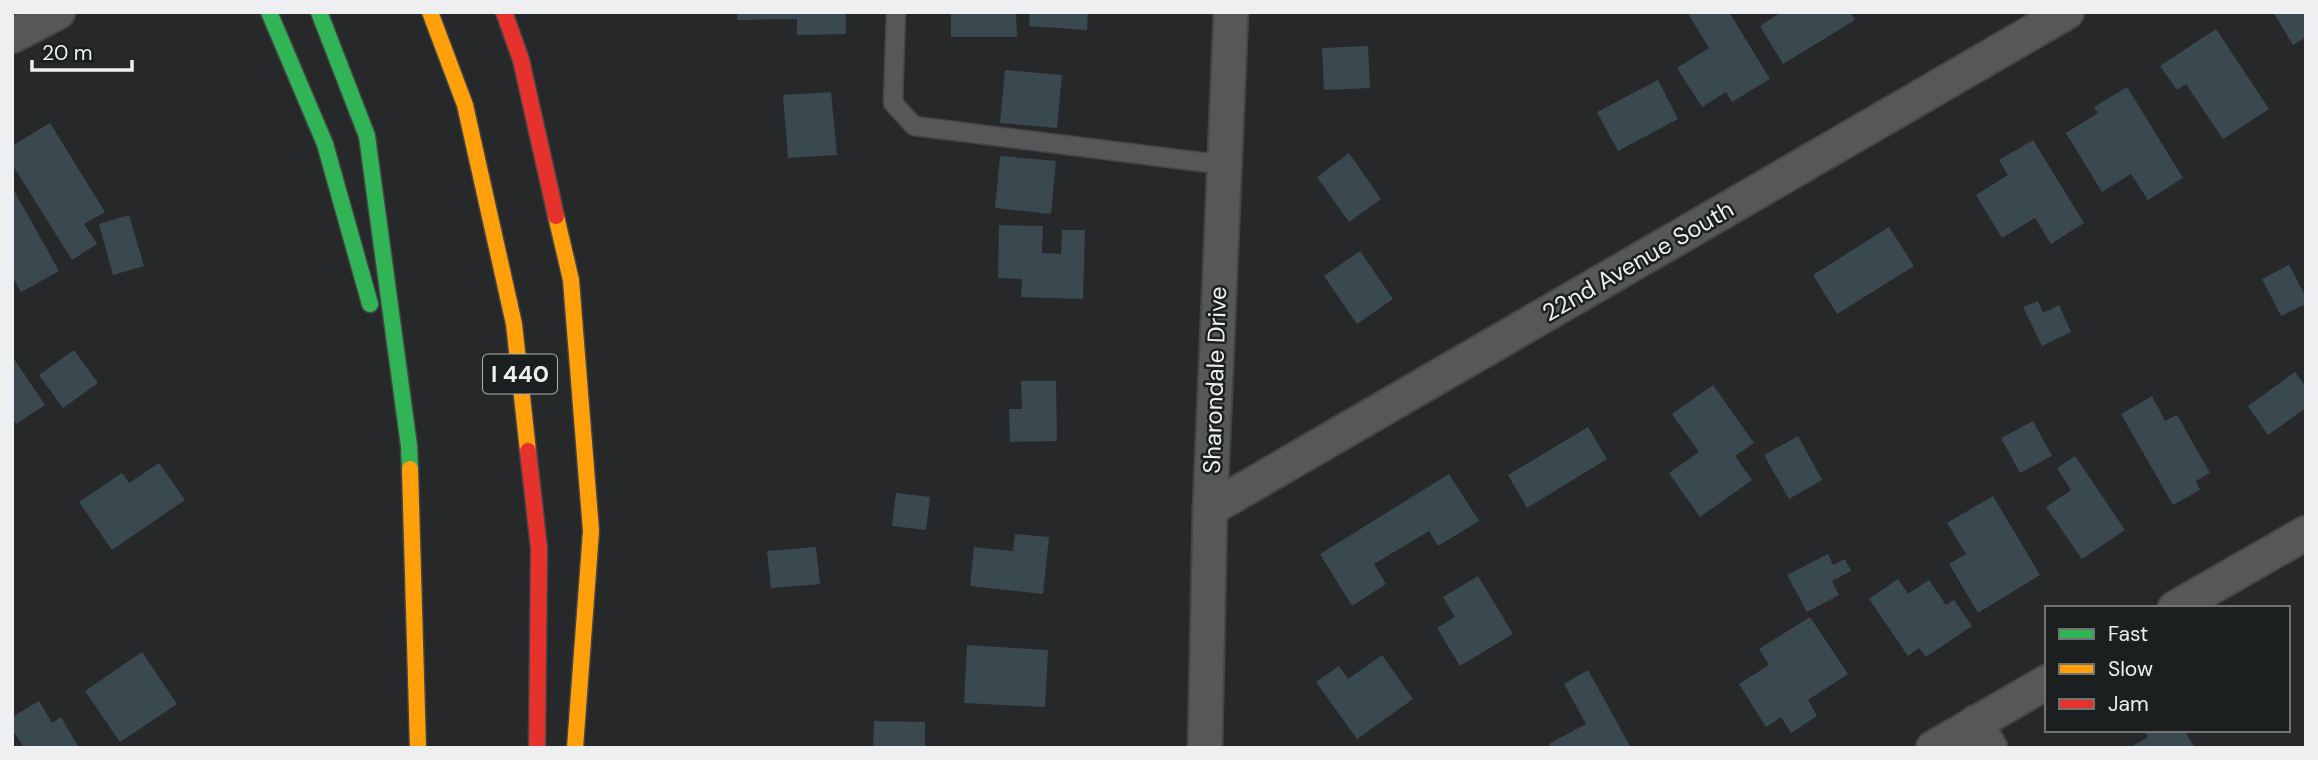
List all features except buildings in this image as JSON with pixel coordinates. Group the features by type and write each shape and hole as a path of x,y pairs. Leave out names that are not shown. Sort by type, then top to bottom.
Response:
{"highway":[{"path":"269,12 325,144 409,446"},
{"path":"319,12 367,136 409,446 418,748"},
{"name":"I 440","path":"430,12 465,105 514,324 539,548 537,748"},
{"path":"504,12 521,60 571,279 591,531 575,748"}],"street":[{"path":"12,36 58,12"},
{"name":"Sharondale Drive","path":"1205,748 1210,509 1231,12"},
{"name":"22nd Avenue South","path":"1210,509 2067,12"},
{"path":"2178,606 2306,533"},
{"path":"1933,748 1983,735 2045,683"}],"lane":[{"path":"896,12 893,103 914,126 1224,165"}],"traffic: fast":[{"path":"269,12 325,144 370,304"},
{"path":"319,12 367,136 410,469"}],"traffic: slow":[{"path":"430,12 465,105 514,324 528,451"},
{"path":"556,216 571,280 591,531 575,748"},
{"path":"410,469 418,748"}],"traffic: jam":[{"path":"504,12 521,60 556,216"},
{"path":"528,451 539,548 537,748"}]}
